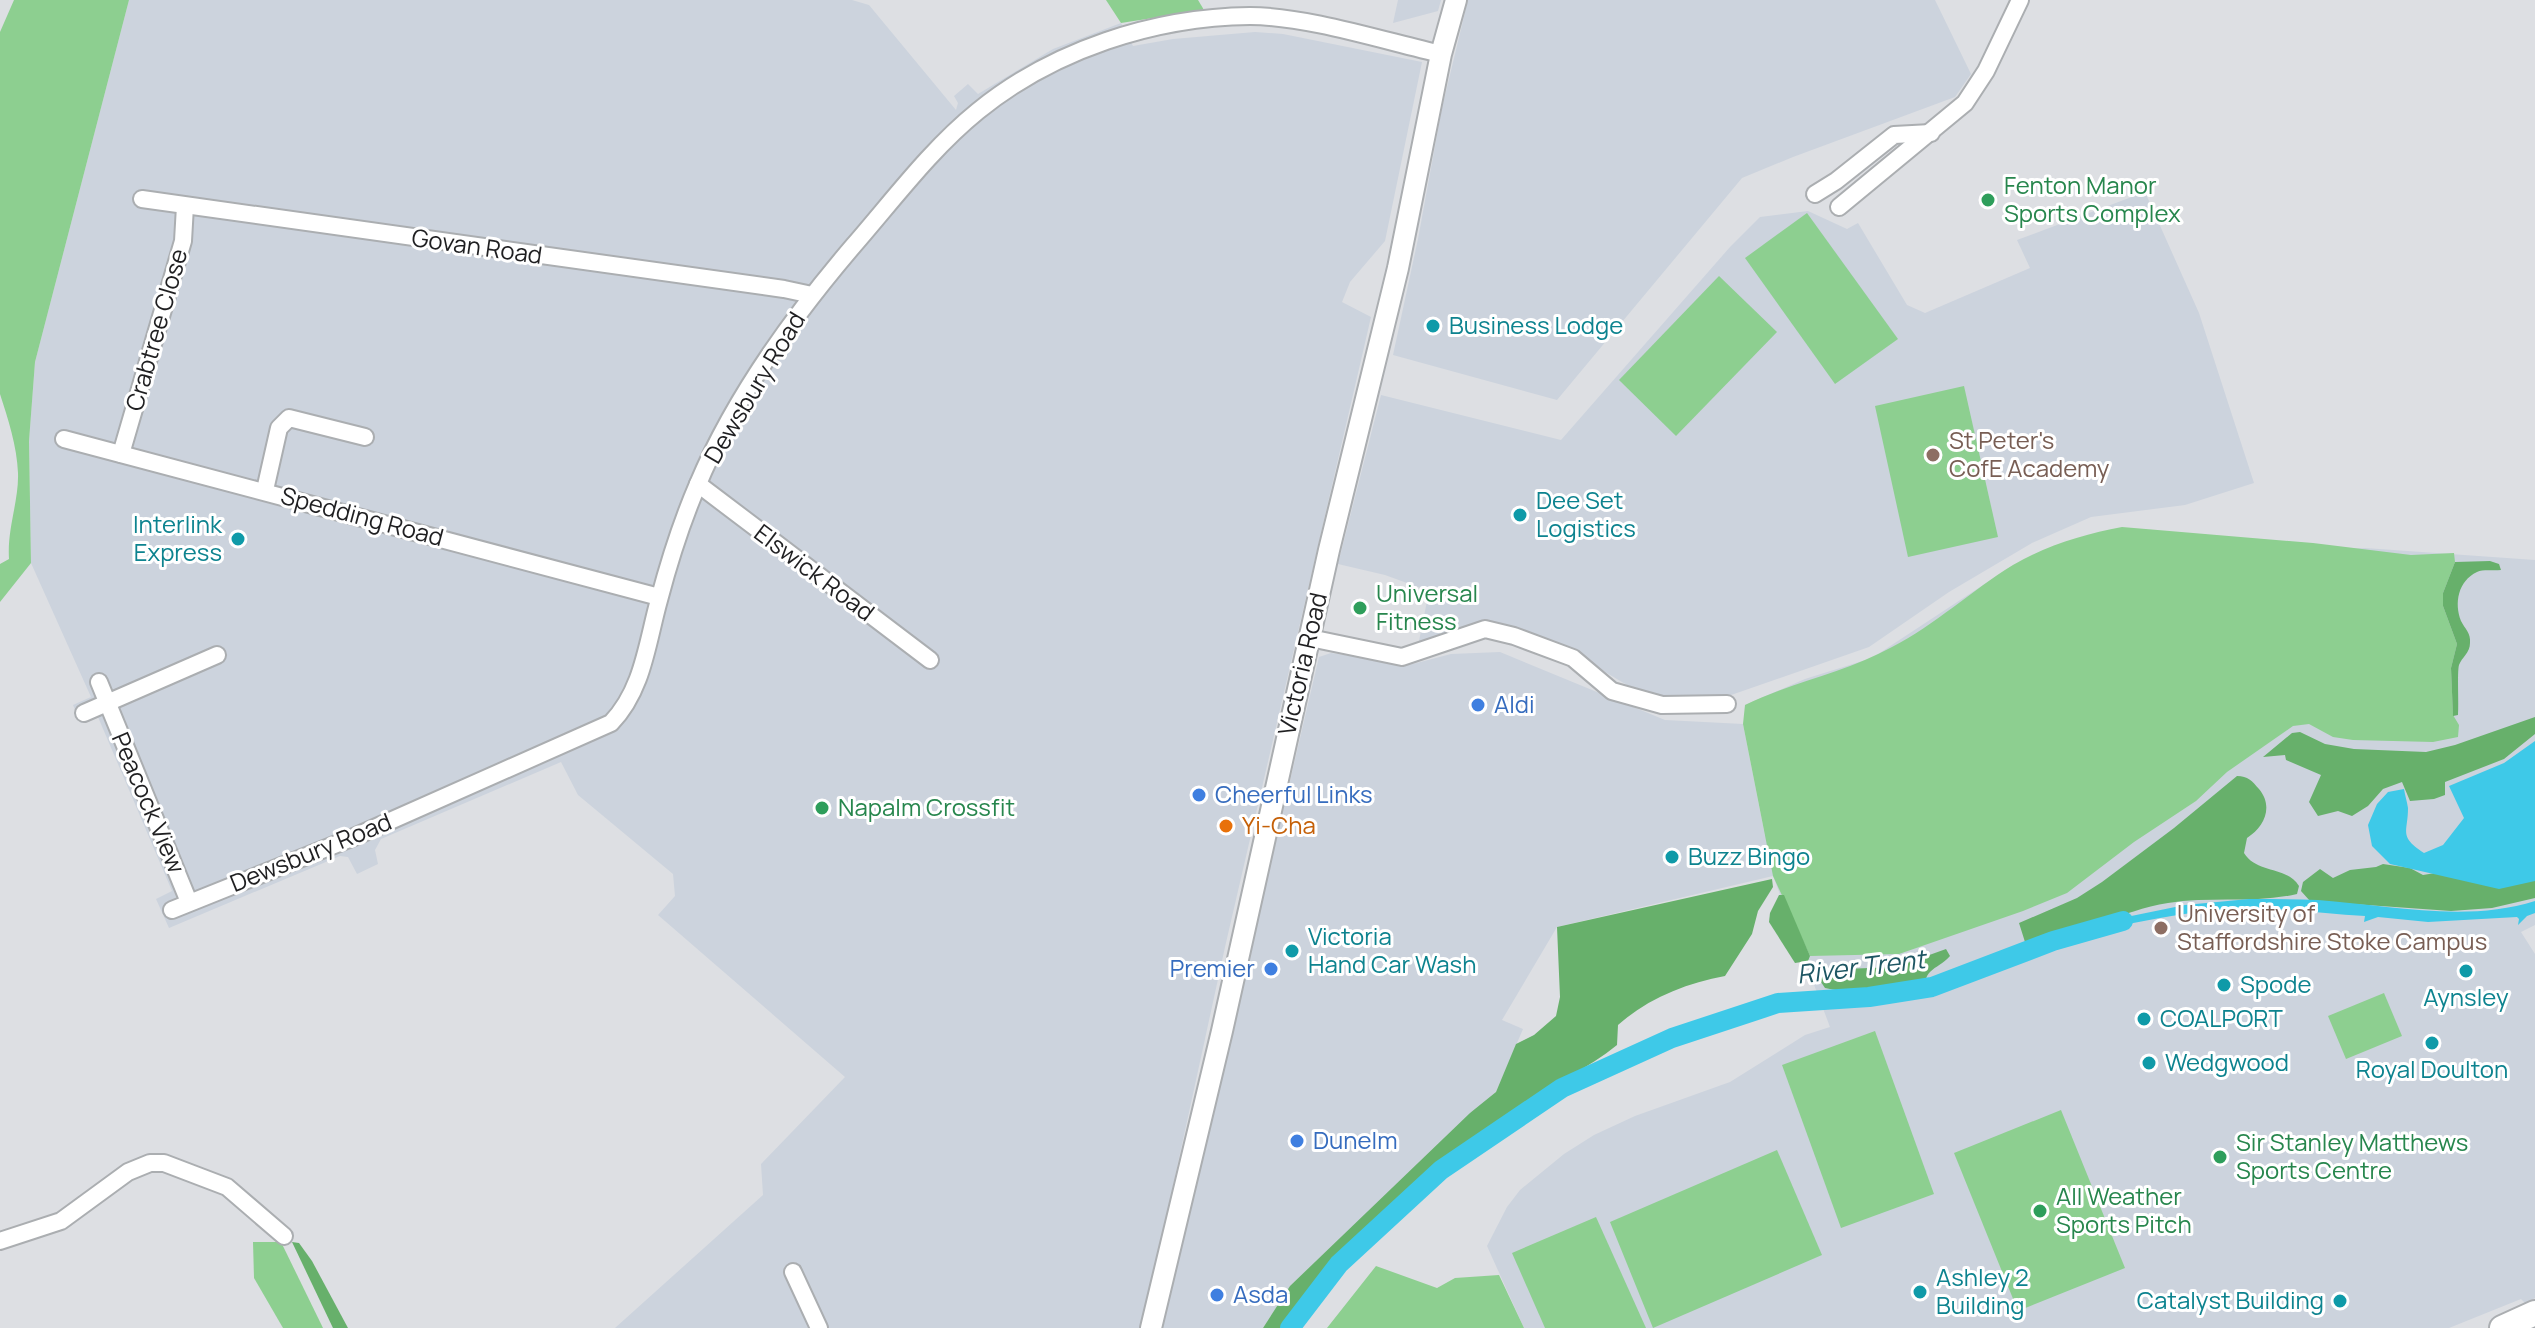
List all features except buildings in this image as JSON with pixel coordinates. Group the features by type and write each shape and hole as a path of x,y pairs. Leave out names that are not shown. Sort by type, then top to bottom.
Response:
{"highway":[{"path":"2502,1328 2535,1313"}],"main road":[{"name":"Victoria Road","path":"1151,1328 1222,1031 1332,535 1398,268 1441,54 1456,0"}],"street":[{"path":"1839,207 1931,133 1974,93 2020,0"},
{"name":"Dewsbury Road","path":"172,910 354,837 611,723 625,709 636,686 659,597 698,484 732,418 812,295 931,156 978,112 1011,88 1046,67 1115,37 1176,24 1252,16 1295,21 1441,54"},
{"path":"1815,194 1894,135 1931,133"},
{"name":"Govan Road","path":"142,199 812,295"},
{"name":"Crabtree Close","path":"121,454 183,241 185,206"},
{"path":"265,490 279,428 289,418 365,437"},
{"name":"Spedding Road","path":"64,439 659,597"},
{"name":"Elswick Road","path":"698,484 930,660"},
{"path":"1310,638 1402,657 1485,629 1514,636 1573,658 1612,691 1662,705 1727,704"},
{"name":"Peacock View","path":"84,713 217,655"},
{"name":"Peacock View","path":"99,682 189,902"},
{"path":"0,1241 61,1221 128,1172 150,1163 164,1163 227,1187 284,1236"},
{"path":"793,1272 819,1328"}],"shaded area":[{"path":"129,0 852,0 869,5 956,110 958,103 954,96 968,84 978,94 1053,49 1121,23 1133,46 1255,32 1283,34 1422,62 1385,241 1350,282 1342,302 1371,317 1225,947 1142,1328 615,1328 763,1195 761,1164 845,1077 658,915 675,896 673,874 578,795 561,762 381,839 375,850 378,864 357,874 348,857 340,856 169,928 156,899 172,891 98,717 81,723 73,705 91,697 31,563 29,441 35,362"},
{"path":"1398,0 1441,0 1438,11 1393,23"},
{"path":"1468,0 1935,0 1971,74 1955,97 1742,178 1557,400 1393,355 1442,108"},
{"name":"St Peter's CofE Academy","path":"2145,192 2199,313 2254,483 2185,505 2091,517 2032,543 1949,592 1869,647 1711,702 1663,702 1632,688 1565,648 1517,628 1486,622 1418,646 1429,591 1385,575 1338,564 1381,395 1561,440 1730,247 1760,217 1808,211 1847,229 1858,223 1907,305 1925,313 2030,268 2017,240"},
{"name":"University of Staffordshire Stoke Campus","path":"2365,548 2535,560 2535,925 2521,932 2535,954 2535,1298 2525,1303 2521,1299 2449,1328 1524,1328 1487,1246 1507,1207 1520,1190 1564,1154 1594,1135 1635,1116 1730,1082 1805,1035 1830,1027 1773,876 1557,927 1502,1020 1523,1029 1496,1092 1290,1286 1263,1328 1162,1328 1319,657 1331,653 1409,665 1451,654 1500,652 1665,720 1743,724 1766,841 1745,705 1805,679 1872,658 2015,564"}],"green space":[{"path":"14,0 129,0 35,362 29,441 31,563 0,602 0,564 9,559 18,483 14,443 0,394 0,32"},
{"path":"1106,0 1198,0 1204,10 1121,23"},
{"path":"1807,213 1898,339 1835,384 1745,258"},
{"path":"1719,276 1777,332 1676,436 1619,380"},
{"path":"1964,386 1998,537 1908,557 1875,406"},
{"path":"2122,527 2313,543 2411,555 2454,553 2455,562 2443,593 2443,606 2457,644 2451,668 2453,715 2459,725 2458,737 2433,742 2353,740 2333,737 2309,724 2293,726 2227,772 2196,801 2134,842 2067,893 1899,954 1810,956 1773,876 1743,724 1745,705 1875,656 1923,628 2013,565 2039,552 2080,537"},
{"path":"2490,561 2499,564 2501,570 2477,572 2466,581 2459,593 2459,614 2470,643 2459,665 2458,715 2453,716 2451,668 2457,644 2443,606 2443,593 2455,562"},
{"path":"2535,717 2535,734 2504,759 2445,782 2445,795 2410,801 2402,782 2383,789 2368,806 2352,816 2338,811 2318,816 2309,802 2321,775 2286,760 2285,755 2263,757 2292,733 2300,732 2325,744 2354,749 2426,752"},
{"path":"2237,776 2252,781 2266,803 2265,816 2247,838 2244,853 2256,864 2294,880 2299,886 2297,894 2265,899 2168,903 2062,935 2025,942 2019,923 2077,898 2102,882"},
{"path":"2383,864 2410,868 2423,875 2472,867 2535,864 2535,898 2492,908 2451,911 2310,901 2301,891 2303,882 2320,869 2333,878 2350,870"},
{"path":"1772,879 1773,887 1758,911 1752,934 1725,976 1668,993 1629,1016 1618,1025 1617,1045 1523,1104 1456,1154 1362,1233 1306,1294 1281,1328 1263,1328 1290,1286 1470,1113 1496,1092 1516,1044 1534,1035 1556,1016 1560,997 1557,927"},
{"path":"1779,895 1784,895 1810,956 1808,961 1795,963 1769,922"},
{"path":"1946,949 1950,956 1925,980 1901,989 1834,990 1825,988 1817,976 1817,970 1896,967"},
{"path":"2384,993 2402,1036 2346,1059 2328,1016"},
{"path":"1875,1031 1934,1194 1841,1228 1782,1065"},
{"name":"All Weather Sports Pitch","path":"2061,1110 2125,1268 2018,1311 1954,1153"},
{"path":"1777,1150 1822,1255 1653,1328 1610,1222"},
{"path":"1596,1217 1646,1328 1545,1328 1512,1253"},
{"path":"253,1242 281,1242 323,1328 283,1328 254,1278"},
{"path":"292,1242 299,1243 312,1261 348,1328 333,1328"},
{"path":"1376,1266 1437,1288 1455,1278 1499,1275 1524,1328 1327,1328"}],"water":[{"path":"2535,741 2535,881 2499,889 2390,864 2372,846 2368,825 2377,804 2388,792 2404,789 2408,808 2408,838 2424,853 2443,845 2464,818 2449,786 2504,763"},
{"path":"2249,899 2318,900 2455,912 2482,911 2535,901 2535,913 2518,925 2517,917 2428,922 2378,917 2364,922 2365,916 2253,908 2186,914 2099,930 2097,923 2185,905"}],"waterway":[{"name":"River Trent","path":"1290,1328 1339,1264 1441,1170 1562,1088 1672,1038 1778,1003 1869,997 1932,987 2053,941 2123,921"}],"place":[{"name":"Fenton Manor Sports Complex","path":"1988,200"},
{"name":"Business Lodge","path":"1433,326"},
{"name":"St Peter's CofE Academy","path":"1933,455"},
{"name":"Dee Set Logistics","path":"1520,515"},
{"name":"Interlink Express","path":"238,539"},
{"name":"Universal Fitness","path":"1360,608"},
{"name":"Aldi","path":"1478,705"},
{"name":"Cheerful Links","path":"1199,795"},
{"name":"Napalm Crossfit","path":"822,808"},
{"name":"Yi-Cha","path":"1226,826"},
{"name":"Buzz Bingo","path":"1672,857"},
{"name":"University of Staffordshire Stoke Campus","path":"2161,928"},
{"name":"Victoria Hand Car Wash","path":"1292,951"},
{"name":"Premier","path":"1271,969"},
{"name":"Aynsley","path":"2466,971"},
{"name":"Spode","path":"2224,985"},
{"name":"COALPORT","path":"2144,1019"},
{"name":"Royal Doulton","path":"2432,1043"},
{"name":"Wedgwood","path":"2149,1063"},
{"name":"Dunelm","path":"1297,1141"},
{"name":"Sir Stanley Matthews Sports Centre","path":"2220,1157"},
{"name":"All Weather Sports Pitch","path":"2040,1211"},
{"name":"Ashley 2 Building","path":"1920,1292"},
{"name":"Asda","path":"1217,1295"},
{"name":"Catalyst Building","path":"2340,1301"}]}
